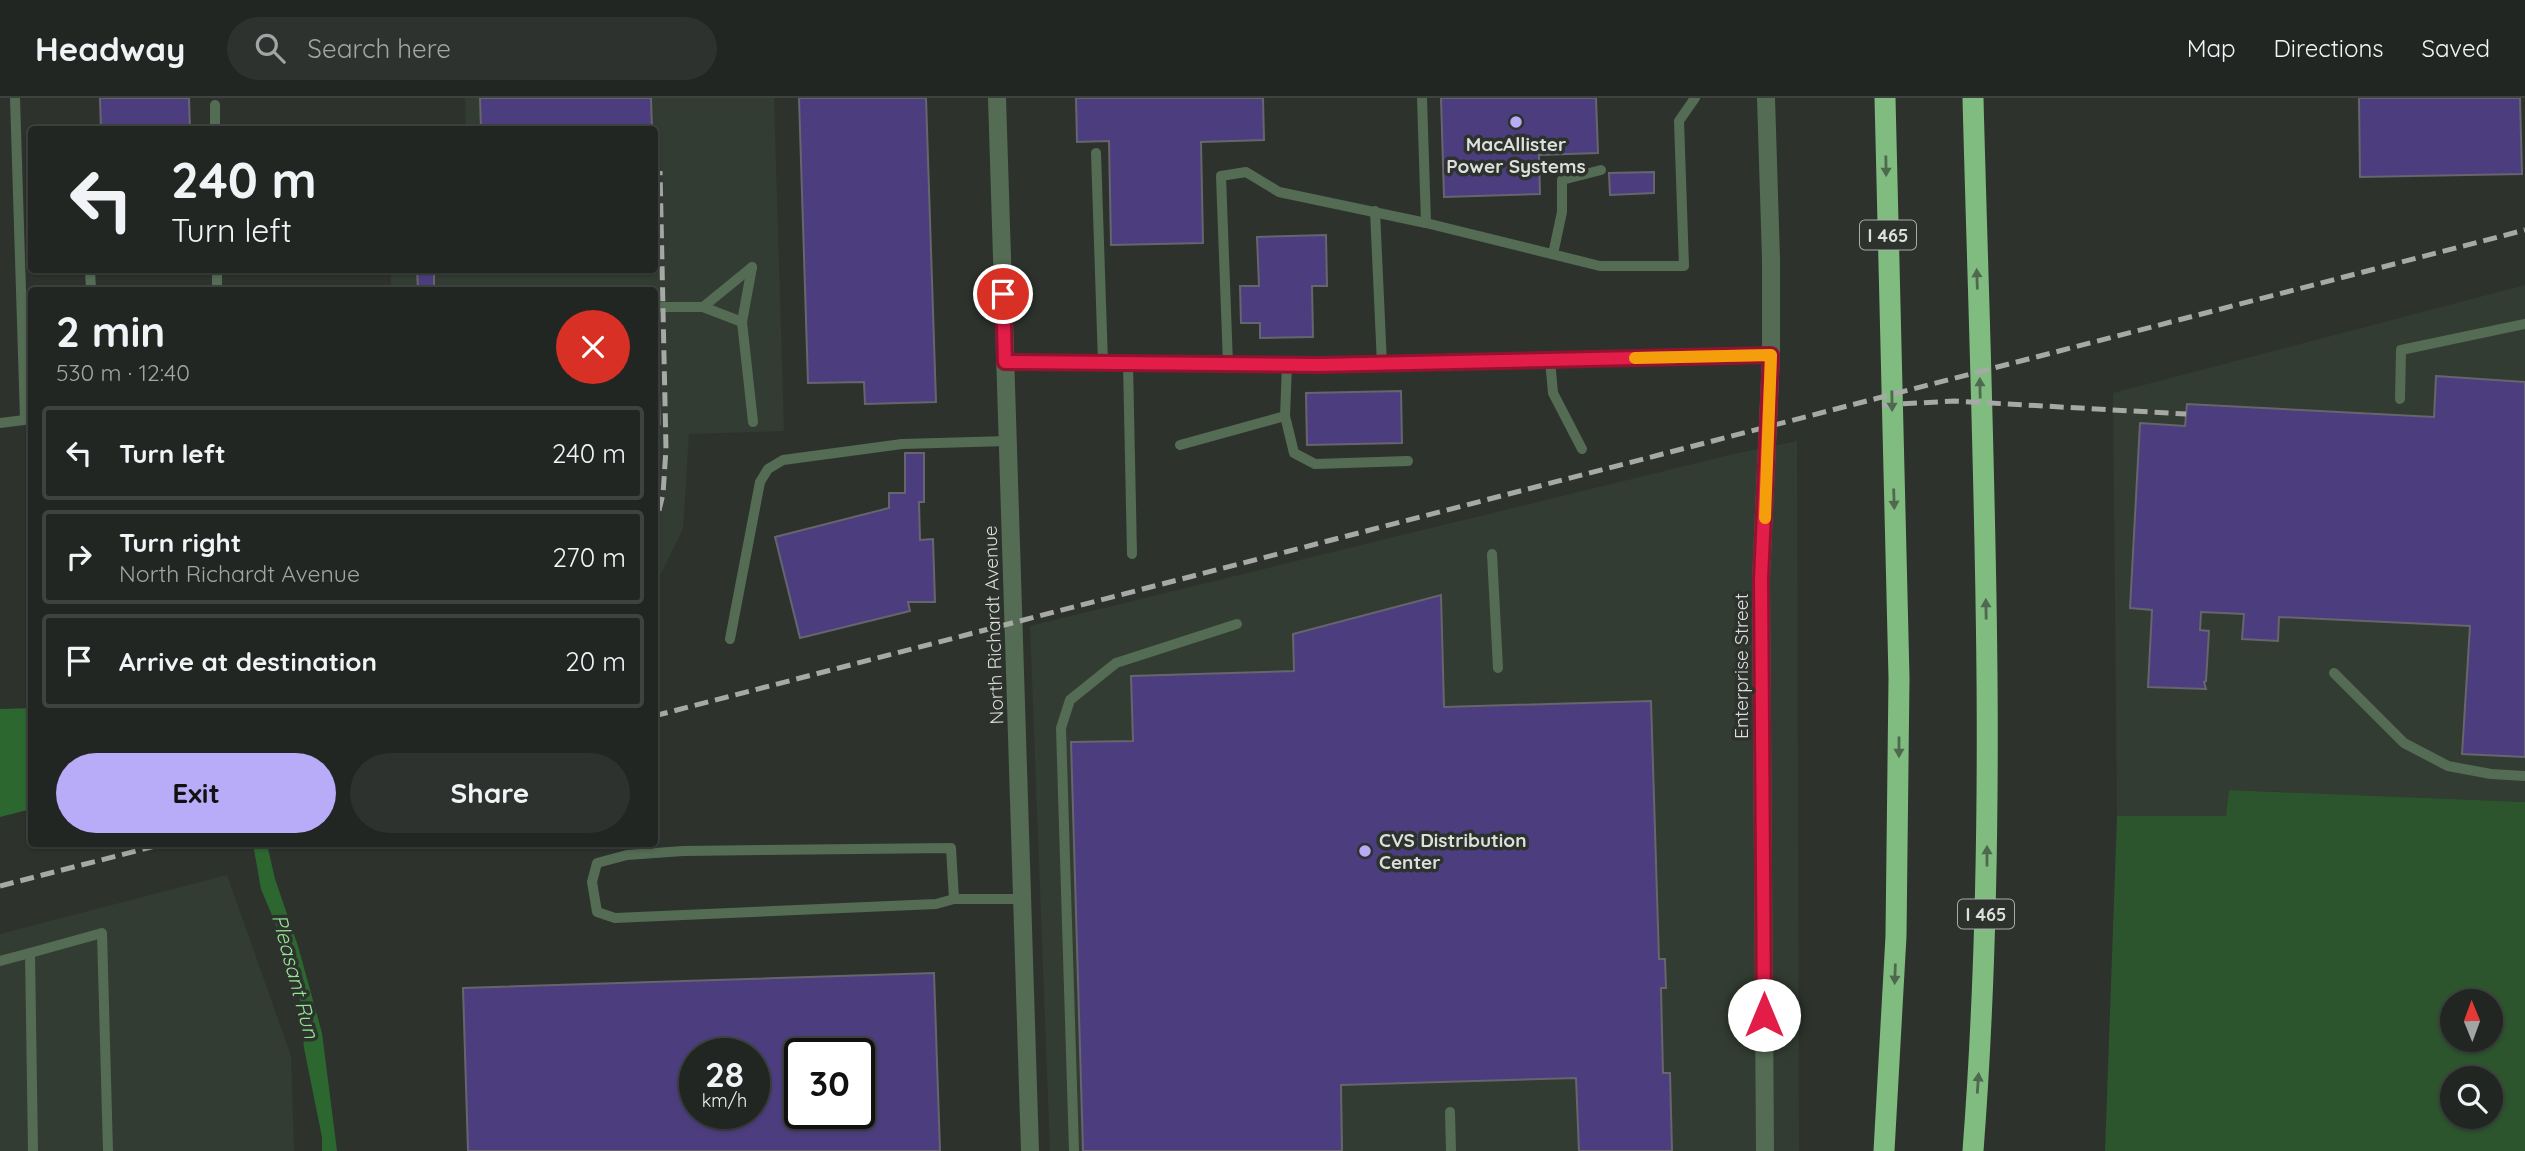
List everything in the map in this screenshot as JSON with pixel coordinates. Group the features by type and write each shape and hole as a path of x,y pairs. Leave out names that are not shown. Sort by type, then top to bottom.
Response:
{"highway":[{"name":"I 465","path":"1884,1151 1892,1031 1898,839 1899,678 1885,98"},
{"name":"I 465","path":"1973,98 1988,677 1987,873 1979,1075 1973,1151"}],"street":[{"name":"North Richardt Avenue","path":"997,98 1030,1151"},
{"name":"Enterprise Street","path":"1765,1151 1761,579 1771,355 1766,98"}],"lane":[{"path":"0,424 28,419 26,303 15,98"},
{"path":"1422,98 1426,223"},
{"path":"1228,364 1221,176 1247,172 1279,192 1375,211 1600,266 1684,265 1679,121 1695,98"},
{"path":"215,106 215,126"},
{"path":"1096,153 1102,363"},
{"path":"1553,254 1562,212 1562,180 1601,170"},
{"path":"1375,211 1382,364"},
{"path":"702,307 752,267 742,322 753,422"},
{"path":"658,307 702,307 742,322"},
{"path":"2400,399 2401,350 2525,324"},
{"path":"1005,362 1287,365 1771,355"},
{"path":"1550,360 1553,393 1583,449"},
{"path":"1128,363 1132,554"},
{"path":"1287,365 1285,416 1294,453 1315,464 1408,461"},
{"path":"1180,445 1285,416"},
{"path":"730,639 760,482 768,469 783,460 902,444 1008,441"},
{"path":"1492,554 1498,668"},
{"path":"1074,1151 1061,728 1070,700 1116,663 1237,624"},
{"path":"2334,673 2404,743 2448,766 2491,774 2525,776"},
{"path":"954,900 951,848 683,851 627,855 597,863 592,882 597,912 615,918 936,904 954,900 1023,899"},
{"path":"0,961 102,933 108,1151"},
{"path":"30,953 33,1151"},
{"path":"1450,1112 1451,1151"}],"shaded area":[{"path":"465,98 774,98 784,431 689,434 683,529 658,580 658,287 391,287 391,273 658,273 658,126 466,126"},
{"path":"2525,285 2525,802 2230,790 2226,816 2117,816 2113,393"},
{"path":"1797,441 1799,1151 1050,1151 1030,626 1734,454"},
{"path":"28,708 28,810 0,817 0,709"},
{"path":"2229,790 2525,802 2525,1151 2105,1151 2117,816 2226,816"},
{"name":"Pleasant Run","path":"254,847 268,847 322,1033 337,1151 322,1151 322,1137 304,1048 298,978 261,889"},
{"path":"227,875 291,1056 294,1151 0,1151 0,934"}],"building":[{"path":"100,98 189,98 190,126 101,126"},
{"path":"480,98 651,98 652,126 481,126"},
{"path":"799,98 926,98 936,402 865,404 864,382 808,383"},
{"path":"1076,98 1263,98 1264,140 1201,142 1203,243 1111,245 1109,141 1077,142"},
{"path":"1441,98 1596,98 1598,153 1539,155 1540,194 1444,197"},
{"path":"2359,98 2520,98 2522,174 2360,177"},
{"path":"1654,172 1654,193 1610,195 1609,173"},
{"path":"1326,235 1327,286 1312,286 1313,337 1260,338 1260,323 1241,323 1240,286 1259,286 1257,237"},
{"path":"417,273 434,273 434,287 418,287"},
{"path":"658,360 660,424 658,424"},
{"path":"2436,376 2525,382 2525,757 2462,754 2470,626 2279,617 2278,641 2242,639 2244,614 2201,612 2200,630 2209,631 2204,682 2206,689 2148,687 2152,610 2130,608 2140,423 2185,426 2187,404 2434,417"},
{"path":"1401,391 1402,443 1307,445 1306,393"},
{"path":"905,453 924,453 924,502 919,502 920,540 933,539 935,602 908,602 910,611 800,638 775,537 889,508 889,493 905,493"},
{"name":"CVS Distribution Center","path":"1441,595 1444,707 1651,701 1659,959 1665,959 1666,988 1661,988 1663,1073 1670,1073 1672,1151 1579,1151 1576,1078 1341,1085 1342,1151 1083,1151 1071,742 1133,741 1131,676 1294,671 1293,634"},
{"path":"934,973 940,1151 468,1151 463,988"}],"railway":[{"path":"658,515 663,494 666,449 660,171"},
{"path":"658,715 2525,230"},
{"path":"1882,405 1954,401 2186,414"},
{"path":"0,886 151,847"}],"slow traffic":[{"path":"1635,358 1771,355 1765,518"}],"place":[{"name":"MacAllister Power Systems","path":"1516,122"},
{"name":"CVS Distribution Center","path":"1365,851"}],"route":[{"path":"1003,294 1005,362 1318,365 1771,355 1770,427 1761,579 1764,1015"}]}
